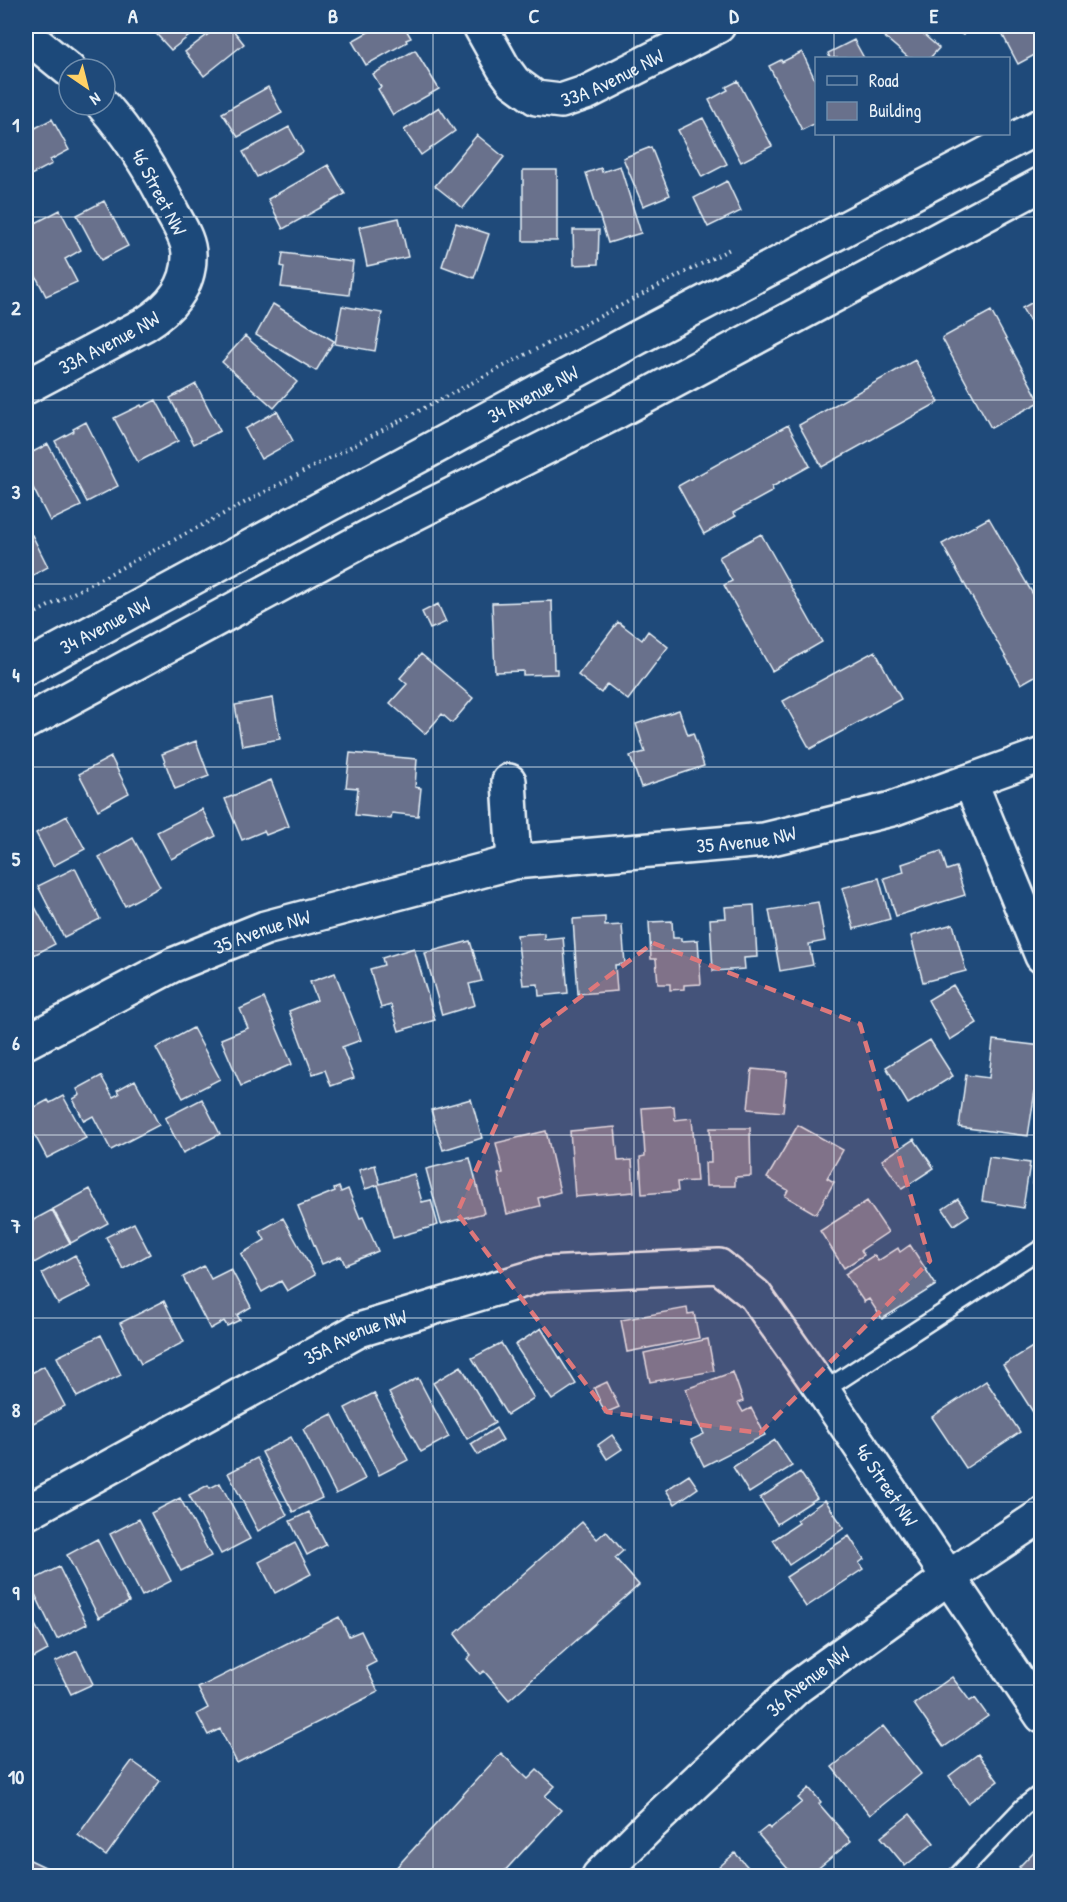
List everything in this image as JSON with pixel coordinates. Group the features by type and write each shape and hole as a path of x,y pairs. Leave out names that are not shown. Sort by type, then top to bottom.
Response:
{"street":[{"name":"33A Avenue NW","path":"480,26 514,82 536,98 561,101 576,97 718,26"},
{"path":"26,34 57,60"},
{"name":"46 Street NW","path":"113,117 132,141 151,172 185,238 190,255 188,271 182,287"},
{"name":"34 Avenue NW","path":"26,668 637,338 1041,124"},
{"path":"26,722 368,537 618,411 1041,184"},
{"name":"33A Avenue NW","path":"26,387 146,324 174,300 182,287"},
{"name":"35 Avenue NW","path":"26,1042 173,965 265,928 514,862 764,840 892,809 1041,755"},
{"path":"509,781 514,862"},
{"path":"969,782 1041,956"},
{"name":"46 Street NW","path":"719,1266 755,1295 823,1391 1041,1716"},
{"name":"35A Avenue NW","path":"26,1513 359,1330 544,1274 719,1266"},
{"name":"36 Avenue NW","path":"599,1876 797,1687 949,1577 1041,1515"}],"lane":[{"path":"823,1391 1041,1248"},
{"path":"957,1876 1023,1807 1041,1792"}],"path":[{"path":"26,618 740,244"}],"highlighted area":[{"path":"653,943 860,1024 930,1261 760,1433 607,1412 457,1213 539,1028"}],"building":[{"path":"149,26 202,26 171,50"},
{"path":"219,26 230,26 244,44 204,76 185,52"},
{"path":"379,26 404,26 411,38 366,65 352,41"},
{"path":"889,26 914,26 939,48 931,57 908,57 881,34"},
{"path":"948,26 968,26 963,35"},
{"path":"998,26 1041,26 1042,51 1018,64"},
{"path":"854,40 863,57 830,57 828,53"},
{"path":"415,50 439,89 393,115 378,89 381,87 373,74"},
{"path":"802,52 815,80 815,124 802,130 769,66 781,60 782,62"},
{"path":"738,81 772,146 741,162 709,100 728,90 726,87"},
{"path":"268,87 282,113 238,137 222,113"},
{"path":"439,107 455,131 421,155 404,130"},
{"path":"703,118 727,164 702,177 678,130"},
{"path":"52,119 69,150 50,160 52,164 31,175 29,170 26,172 26,133"},
{"path":"289,127 303,152 257,177 243,152"},
{"path":"477,135 504,157 463,208 435,186"},
{"path":"651,147 670,195 643,206 623,158"},
{"path":"328,165 345,194 283,229 268,199"},
{"path":"620,166 641,233 608,243 586,173 601,168 602,172"},
{"path":"523,170 557,170 557,241 523,241"},
{"path":"727,181 741,211 708,227 694,198"},
{"path":"104,201 128,246 101,260 77,215"},
{"path":"60,210 81,250 65,259 77,282 46,296 26,257 26,228"},
{"path":"399,218 408,257 367,266 359,227"},
{"path":"456,223 489,234 474,278 442,266"},
{"path":"573,230 599,230 598,264 574,265"},
{"path":"283,253 353,262 349,295 281,287 284,267 281,266"},
{"path":"1042,297 1042,343 1022,308"},
{"path":"273,304 334,341 316,371 256,335"},
{"path":"342,306 382,313 375,351 335,344"},
{"path":"991,311 1040,402 991,428 942,338"},
{"path":"245,336 297,382 274,408 222,362"},
{"path":"915,360 939,402 822,467 799,425"},
{"path":"196,384 220,431 194,444 170,398"},
{"path":"156,400 178,441 138,462 114,418"},
{"path":"277,411 293,441 261,459 245,429"},
{"path":"86,422 118,486 87,502 55,441"},
{"path":"788,425 810,466 772,487 773,491 733,513 736,516 704,534 678,486"},
{"path":"48,444 81,506 50,521 26,474 26,453 29,450 31,453"},
{"path":"989,518 1042,610 1042,672 1021,684 942,544"},
{"path":"761,534 822,642 772,671 724,585 732,581 719,557"},
{"path":"32,535 48,567 26,579 26,539"},
{"path":"552,601 554,669 557,669 557,674 523,675 523,671 495,672 492,603"},
{"path":"438,604 446,622 430,629 422,612"},
{"path":"618,622 642,640 648,631 668,647 628,700 607,684 601,693 578,675"},
{"path":"875,651 901,699 810,749 783,701"},
{"path":"421,654 473,698 452,723 442,714 425,734 390,703 407,684 400,678"},
{"path":"273,698 280,739 242,746 235,705"},
{"path":"679,710 688,735 693,733 704,766 641,787 630,756 645,752 636,724"},
{"path":"196,741 209,776 175,789 162,754"},
{"path":"350,753 417,759 415,787 421,788 418,816 392,813 391,819 355,815 358,788 346,787"},
{"path":"111,757 129,793 98,810 79,774"},
{"path":"271,780 289,826 266,835 264,831 242,840 225,799"},
{"path":"202,809 216,836 171,859 157,832"},
{"path":"67,816 85,849 53,866 36,833"},
{"path":"133,838 160,887 125,906 99,857"},
{"path":"941,851 947,870 956,867 965,895 896,916 884,878 904,872 902,864"},
{"path":"75,868 100,919 64,937 38,886"},
{"path":"879,878 890,919 854,929 842,888"},
{"path":"28,894 55,944 26,959 26,895"},
{"path":"818,902 825,941 809,944 813,965 780,971 769,910"},
{"path":"754,905 757,957 744,958 745,969 713,971 710,919 726,918 725,907"},
{"path":"605,917 605,926 622,925 625,964 615,965 617,991 578,994 573,919"},
{"path":"672,921 673,938 681,938 681,941 698,940 701,984 684,985 684,989 670,990 670,984 658,984 656,959 651,959 649,922"},
{"path":"953,924 966,971 923,982 911,936"},
{"path":"544,933 544,939 563,937 568,993 539,996 538,984 523,985 517,935"},
{"path":"470,941 482,981 469,984 475,1005 442,1015 425,953"},
{"path":"414,948 435,1020 399,1031 391,1005 381,1008 370,969 384,965 382,958"},
{"path":"335,973 361,1040 342,1047 354,1078 331,1086 325,1070 313,1074 289,1011 317,1000 310,982"},
{"path":"953,985 977,1023 950,1040 928,1000"},
{"path":"264,998 292,1064 241,1086 221,1039 248,1028 240,1009"},
{"path":"193,1028 220,1079 183,1098 156,1048"},
{"path":"930,1040 953,1076 908,1104 886,1067"},
{"path":"993,1040 1042,1046 1028,1136 959,1127 966,1075 989,1078"},
{"path":"752,1069 787,1072 783,1112 748,1109"},
{"path":"101,1076 113,1097 119,1094 117,1090 135,1080 159,1125 111,1150 93,1116 84,1121 73,1099 80,1095 77,1089"},
{"path":"63,1096 86,1138 47,1158 26,1119 26,1112 48,1100 50,1103"},
{"path":"202,1099 220,1134 183,1153 165,1118"},
{"path":"471,1099 482,1138 443,1150 431,1110"},
{"path":"674,1106 675,1120 692,1118 697,1181 677,1182 678,1191 642,1194 640,1157 645,1156 642,1108"},
{"path":"798,1125 843,1150 827,1178 834,1182 816,1214 785,1196 788,1190 767,1178"},
{"path":"615,1127 618,1161 632,1160 634,1192 575,1197 570,1131"},
{"path":"710,1128 750,1128 751,1176 735,1177 735,1186 706,1186 705,1163 711,1163"},
{"path":"546,1131 560,1192 538,1198 540,1206 507,1214 498,1174 503,1173 496,1143"},
{"path":"914,1139 934,1168 902,1189 882,1160"},
{"path":"1038,1144 1042,1145 1042,1185 1032,1184"},
{"path":"989,1157 1030,1163 1023,1208 982,1201"},
{"path":"470,1158 484,1213 441,1224 426,1169"},
{"path":"375,1165 380,1184 414,1174 422,1202 431,1200 438,1225 393,1238 378,1185 365,1189 359,1170"},
{"path":"339,1187 341,1192 348,1189 360,1218 363,1217 378,1251 345,1265 341,1256 322,1264 298,1206 335,1191 334,1189"},
{"path":"90,1189 108,1223 71,1243 53,1209"},
{"path":"958,1199 969,1215 954,1225 943,1209"},
{"path":"867,1201 888,1232 861,1250 864,1255 844,1268 820,1231"},
{"path":"52,1210 70,1243 34,1263 26,1246 26,1224"},
{"path":"283,1218 315,1275 287,1291 281,1281 262,1292 241,1254 265,1240 260,1231"},
{"path":"134,1223 150,1254 123,1269 106,1237"},
{"path":"910,1245 936,1285 882,1319 869,1299 864,1302 845,1274 874,1255 878,1261 898,1248 900,1252"},
{"path":"75,1255 91,1287 58,1304 42,1273"},
{"path":"204,1266 211,1279 231,1269 251,1307 237,1315 240,1320 227,1326 224,1321 210,1329 183,1277"},
{"path":"164,1301 184,1342 141,1364 120,1323"},
{"path":"687,1308 688,1314 694,1313 699,1338 627,1352 621,1320"},
{"path":"541,1328 576,1384 552,1400 515,1345"},
{"path":"101,1335 121,1375 77,1397 57,1357"},
{"path":"708,1339 714,1371 650,1382 644,1353"},
{"path":"1042,1341 1042,1418 1038,1420 1003,1365"},
{"path":"501,1343 534,1398 507,1415 472,1358"},
{"path":"44,1366 65,1406 26,1427 26,1376"},
{"path":"461,1366 495,1423 467,1439 433,1383"},
{"path":"733,1372 743,1401 738,1403 743,1412 751,1408 765,1435 704,1466 691,1440 704,1434 696,1419 686,1389"},
{"path":"418,1378 449,1437 421,1452 389,1393"},
{"path":"986,1381 1020,1432 966,1468 932,1417"},
{"path":"607,1382 619,1407 605,1413 594,1388"},
{"path":"374,1393 408,1460 379,1475 345,1408"},
{"path":"332,1414 365,1479 336,1494 303,1429"},
{"path":"496,1428 503,1440 478,1455 471,1444"},
{"path":"612,1435 622,1449 607,1459 598,1445"},
{"path":"291,1437 322,1498 293,1512 262,1452"},
{"path":"775,1440 792,1466 749,1493 733,1467"},
{"path":"257,1458 287,1515 258,1531 228,1473"},
{"path":"800,1472 817,1498 777,1524 760,1498"},
{"path":"689,1475 698,1488 675,1504 666,1490"},
{"path":"220,1483 250,1539 221,1554 189,1495 208,1485 210,1488"},
{"path":"180,1498 211,1556 181,1571 151,1513"},
{"path":"825,1500 844,1528 789,1565 773,1540 799,1523 797,1520"},
{"path":"309,1512 326,1545 307,1555 290,1521"},
{"path":"139,1519 171,1581 142,1596 110,1534"},
{"path":"582,1522 597,1539 606,1531 623,1551 615,1558 639,1585 509,1700 484,1671 480,1674 467,1659 471,1655 455,1634"},
{"path":"849,1536 864,1559 859,1563 863,1569 806,1607 786,1577"},
{"path":"97,1539 129,1602 99,1618 67,1555"},
{"path":"295,1543 311,1574 275,1593 259,1562"},
{"path":"59,1567 87,1624 57,1639 29,1582"},
{"path":"26,1607 48,1650 26,1662"},
{"path":"339,1617 349,1636 361,1631 376,1662 366,1667 378,1692 237,1763 220,1729 208,1735 197,1714 208,1708 198,1688"},
{"path":"77,1651 93,1684 71,1694 55,1662"},
{"path":"952,1677 970,1701 975,1698 988,1716 944,1747 914,1704"},
{"path":"883,1726 921,1774 870,1815 832,1767"},
{"path":"501,1753 528,1779 537,1770 555,1786 545,1796 561,1810 500,1876 401,1876 394,1870"},
{"path":"978,1754 998,1781 968,1803 949,1776"},
{"path":"132,1761 160,1781 106,1856 78,1835"},
{"path":"809,1788 821,1802 819,1804 851,1841 809,1876 794,1876 758,1834 768,1826 770,1829 802,1802 798,1798"},
{"path":"910,1814 934,1843 905,1866 881,1837"},
{"path":"1042,1843 1042,1876 1029,1876 1019,1867"},
{"path":"735,1853 756,1876 709,1876"},
{"path":"26,1858 64,1876 26,1876"}]}
